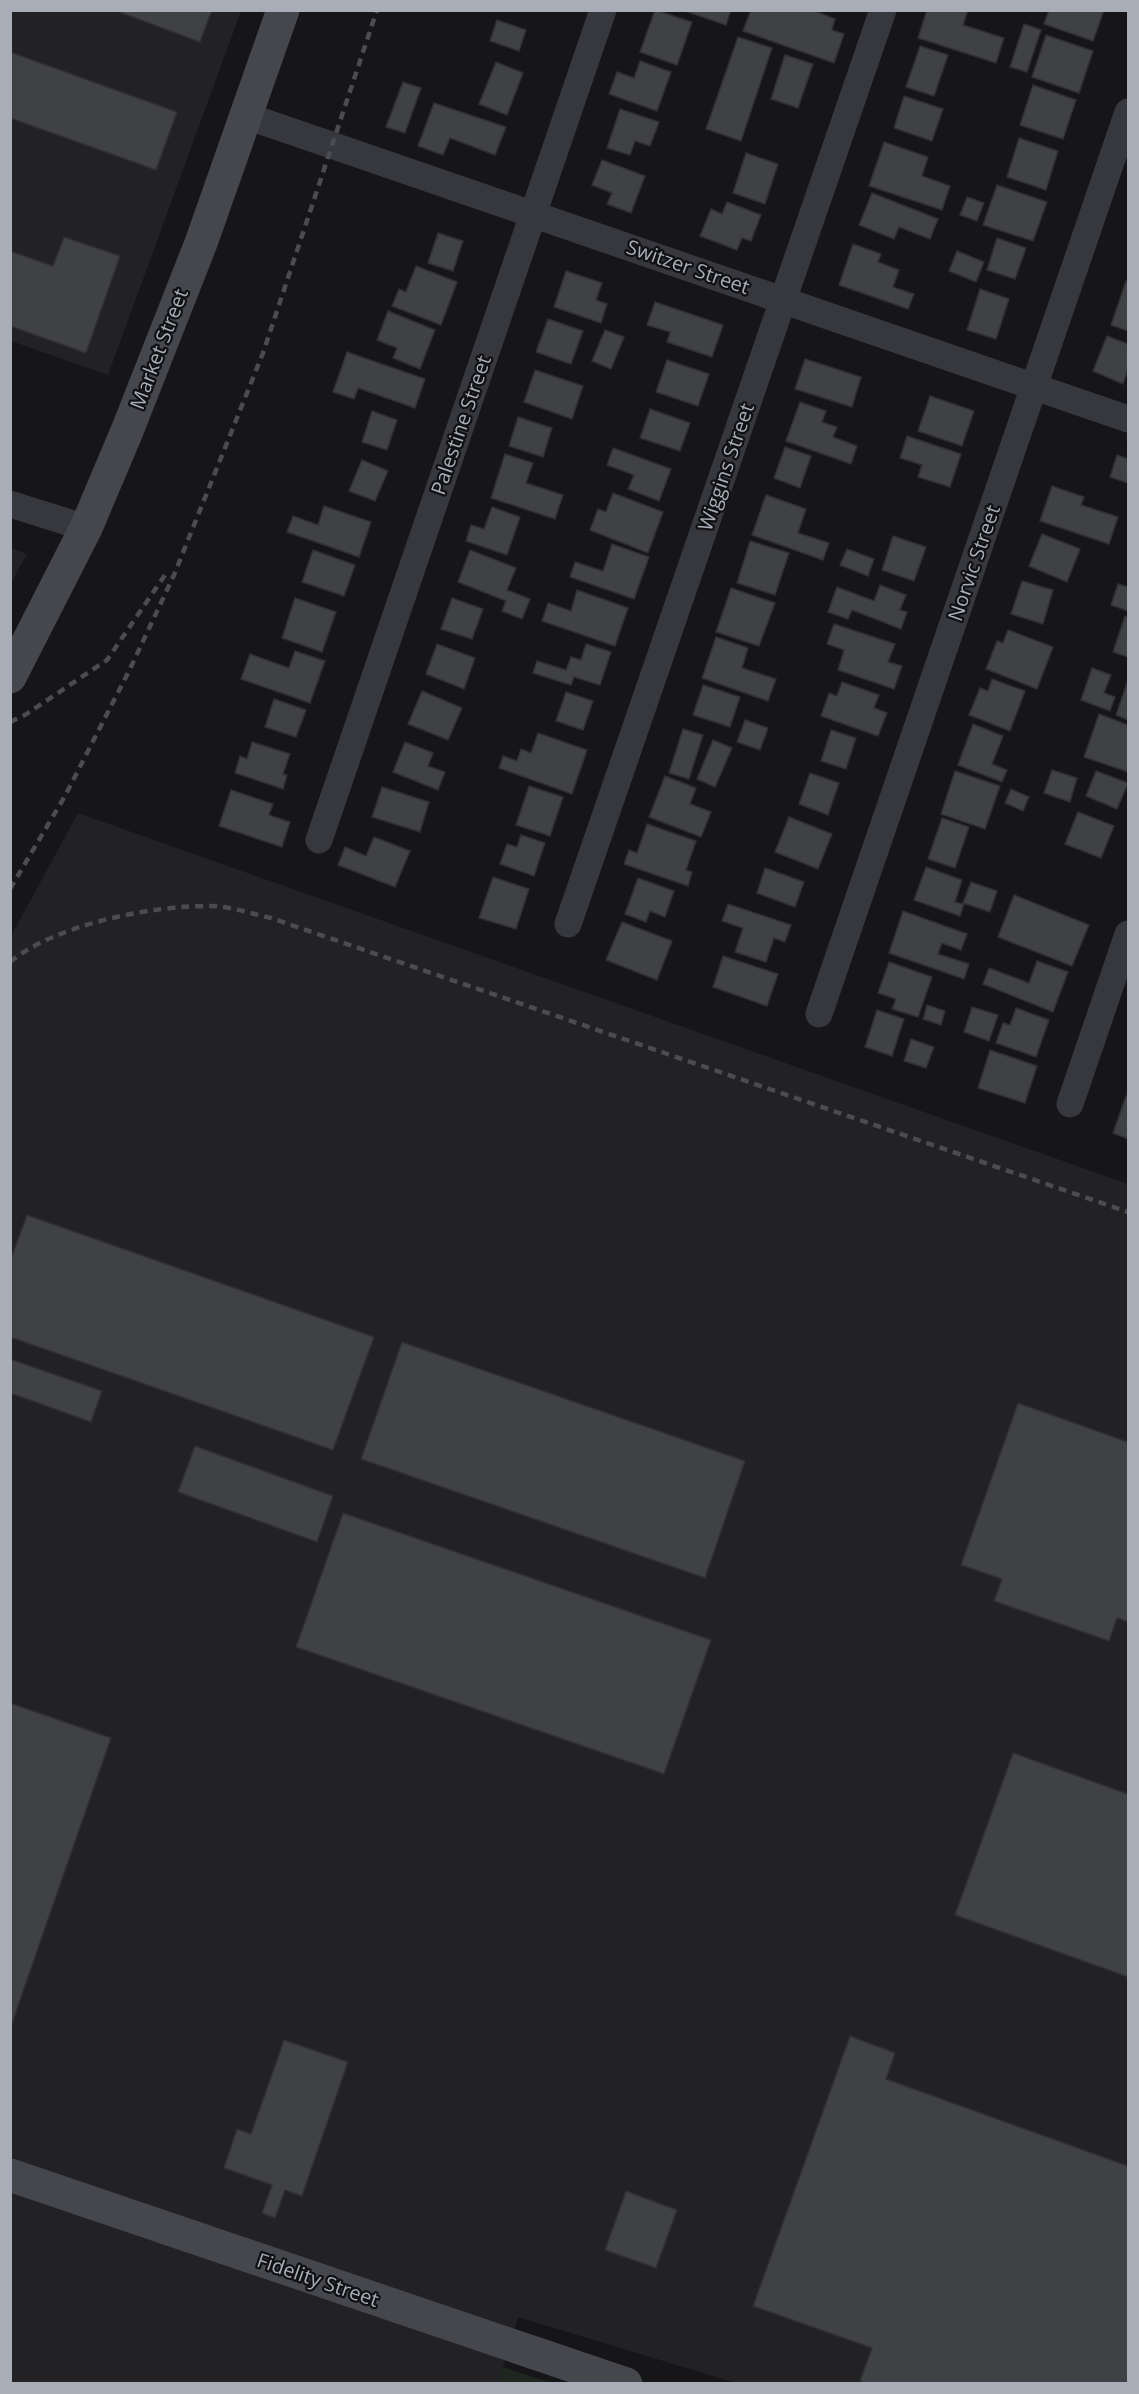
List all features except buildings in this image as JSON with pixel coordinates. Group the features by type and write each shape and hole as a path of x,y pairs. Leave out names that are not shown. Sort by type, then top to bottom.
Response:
{"main road":[{"name":"Market Street","path":"10,677 87,528 201,243 283,10"},
{"name":"Fidelity Street","path":"10,2175 626,2384"}],"street":[{"name":"Palestine Street","path":"319,840 603,10"},
{"name":"Wiggins Street","path":"568,924 883,10"},
{"name":"Norvic Street","path":"819,1014 1128,112"},
{"name":"Switzer Street","path":"247,116 1128,419"},
{"path":"10,504 87,528"},
{"path":"1070,1104 1128,934"}],"shaded area":[{"path":"11,11 241,11 108,375 11,341"},
{"path":"10,548 27,554 11,583"},
{"path":"78,813 1128,1184 1128,2383 736,2383 518,2317 498,2383 11,2384 10,938"},
{"path":"503,2367 552,2383 498,2383"}],"railway":[{"path":"10,889 65,796 130,669 174,575 263,353 377,10"},
{"path":"10,722 25,715 107,660 165,575"},
{"path":"10,962 53,937 106,919 162,909 212,906 235,909 271,918 1128,1212"}]}
